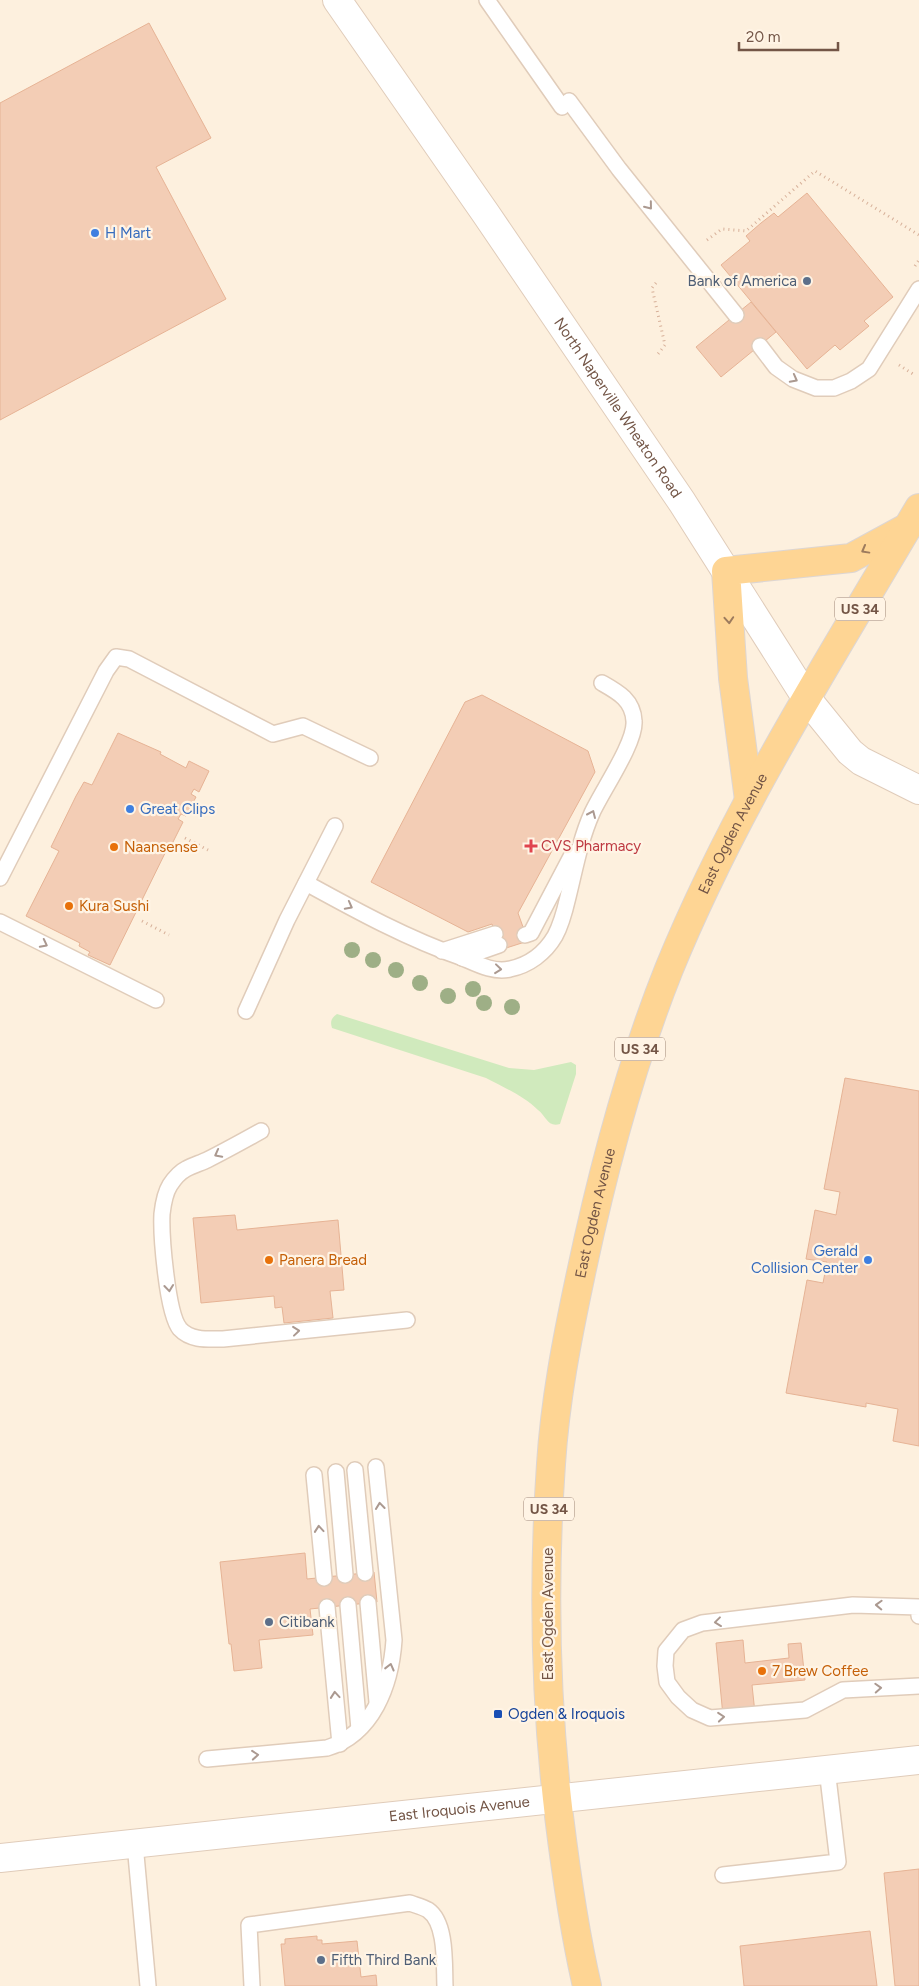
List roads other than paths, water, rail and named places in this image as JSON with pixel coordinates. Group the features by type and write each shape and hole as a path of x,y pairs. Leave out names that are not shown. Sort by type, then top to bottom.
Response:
{"main road":[{"path":"749,800 733,678 726,571 851,558 913,517"},
{"name":"East Ogden Avenue","path":"587,1986 572,1910 557,1798 548,1690 547,1555 551,1460 571,1322 592,1223 615,1131 639,1053 677,951 749,800 913,517"}],"street":[{"name":"North Naperville Wheaton Road","path":"337,0 682,502 807,699 850,752 861,761 919,790"},
{"name":"East Iroquois Avenue","path":"0,1858 919,1760"}],"lane":[{"path":"488,0 566,104 736,315"},
{"path":"760,346 776,367 793,379 816,388 834,388 852,381 869,369 919,289"},
{"path":"0,878 106,670 116,657 129,659 273,734 303,726 370,758"},
{"path":"524,930 531,933 584,833 599,798 631,737 635,723 633,711 628,700 602,682"},
{"path":"246,1011 287,920 335,826"},
{"path":"306,883 391,929 442,951 492,969 508,970 525,964 544,952 556,935 564,912 584,833"},
{"path":"0,922 156,1000"},
{"path":"442,951 497,939 462,958"},
{"path":"261,1131 186,1169 178,1175 170,1186 162,1213 162,1231 171,1308 175,1322 182,1330 192,1336 205,1339 407,1320"},
{"path":"207,1759 327,1748 340,1744 359,1729 378,1706 392,1661 394,1640 376,1468"},
{"path":"355,1470 365,1573"},
{"path":"336,1472 345,1575"},
{"path":"314,1475 324,1578"},
{"path":"368,1603 378,1706"},
{"path":"348,1605 359,1729"},
{"path":"919,1616 919,1607 853,1605 702,1624 683,1630 666,1651 665,1666 667,1682 678,1697 692,1710 710,1718 805,1710 844,1690 919,1686"},
{"path":"327,1607 340,1744"},
{"path":"723,1875 838,1862 826,1770"},
{"path":"135,1844 148,1986"},
{"path":"252,1986 249,1925 410,1903 428,1909 437,1918 441,1931 445,1986"}],"place":[{"name":"H Mart","path":"95,233"},
{"name":"Bank of America","path":"807,281"},
{"name":"Great Clips","path":"130,809"},
{"name":"CVS Pharmacy","path":"531,846"},
{"name":"Naansense","path":"114,847"},
{"name":"Kura Sushi","path":"69,906"},
{"name":"Panera Bread","path":"269,1260"},
{"name":"Gerald Collision Center","path":"868,1260"},
{"name":"Citibank","path":"269,1622"},
{"name":"7 Brew Coffee","path":"762,1671"},
{"name":"Ogden & Iroquois","path":"498,1714"},
{"name":"Fifth Third Bank","path":"321,1960"}]}
